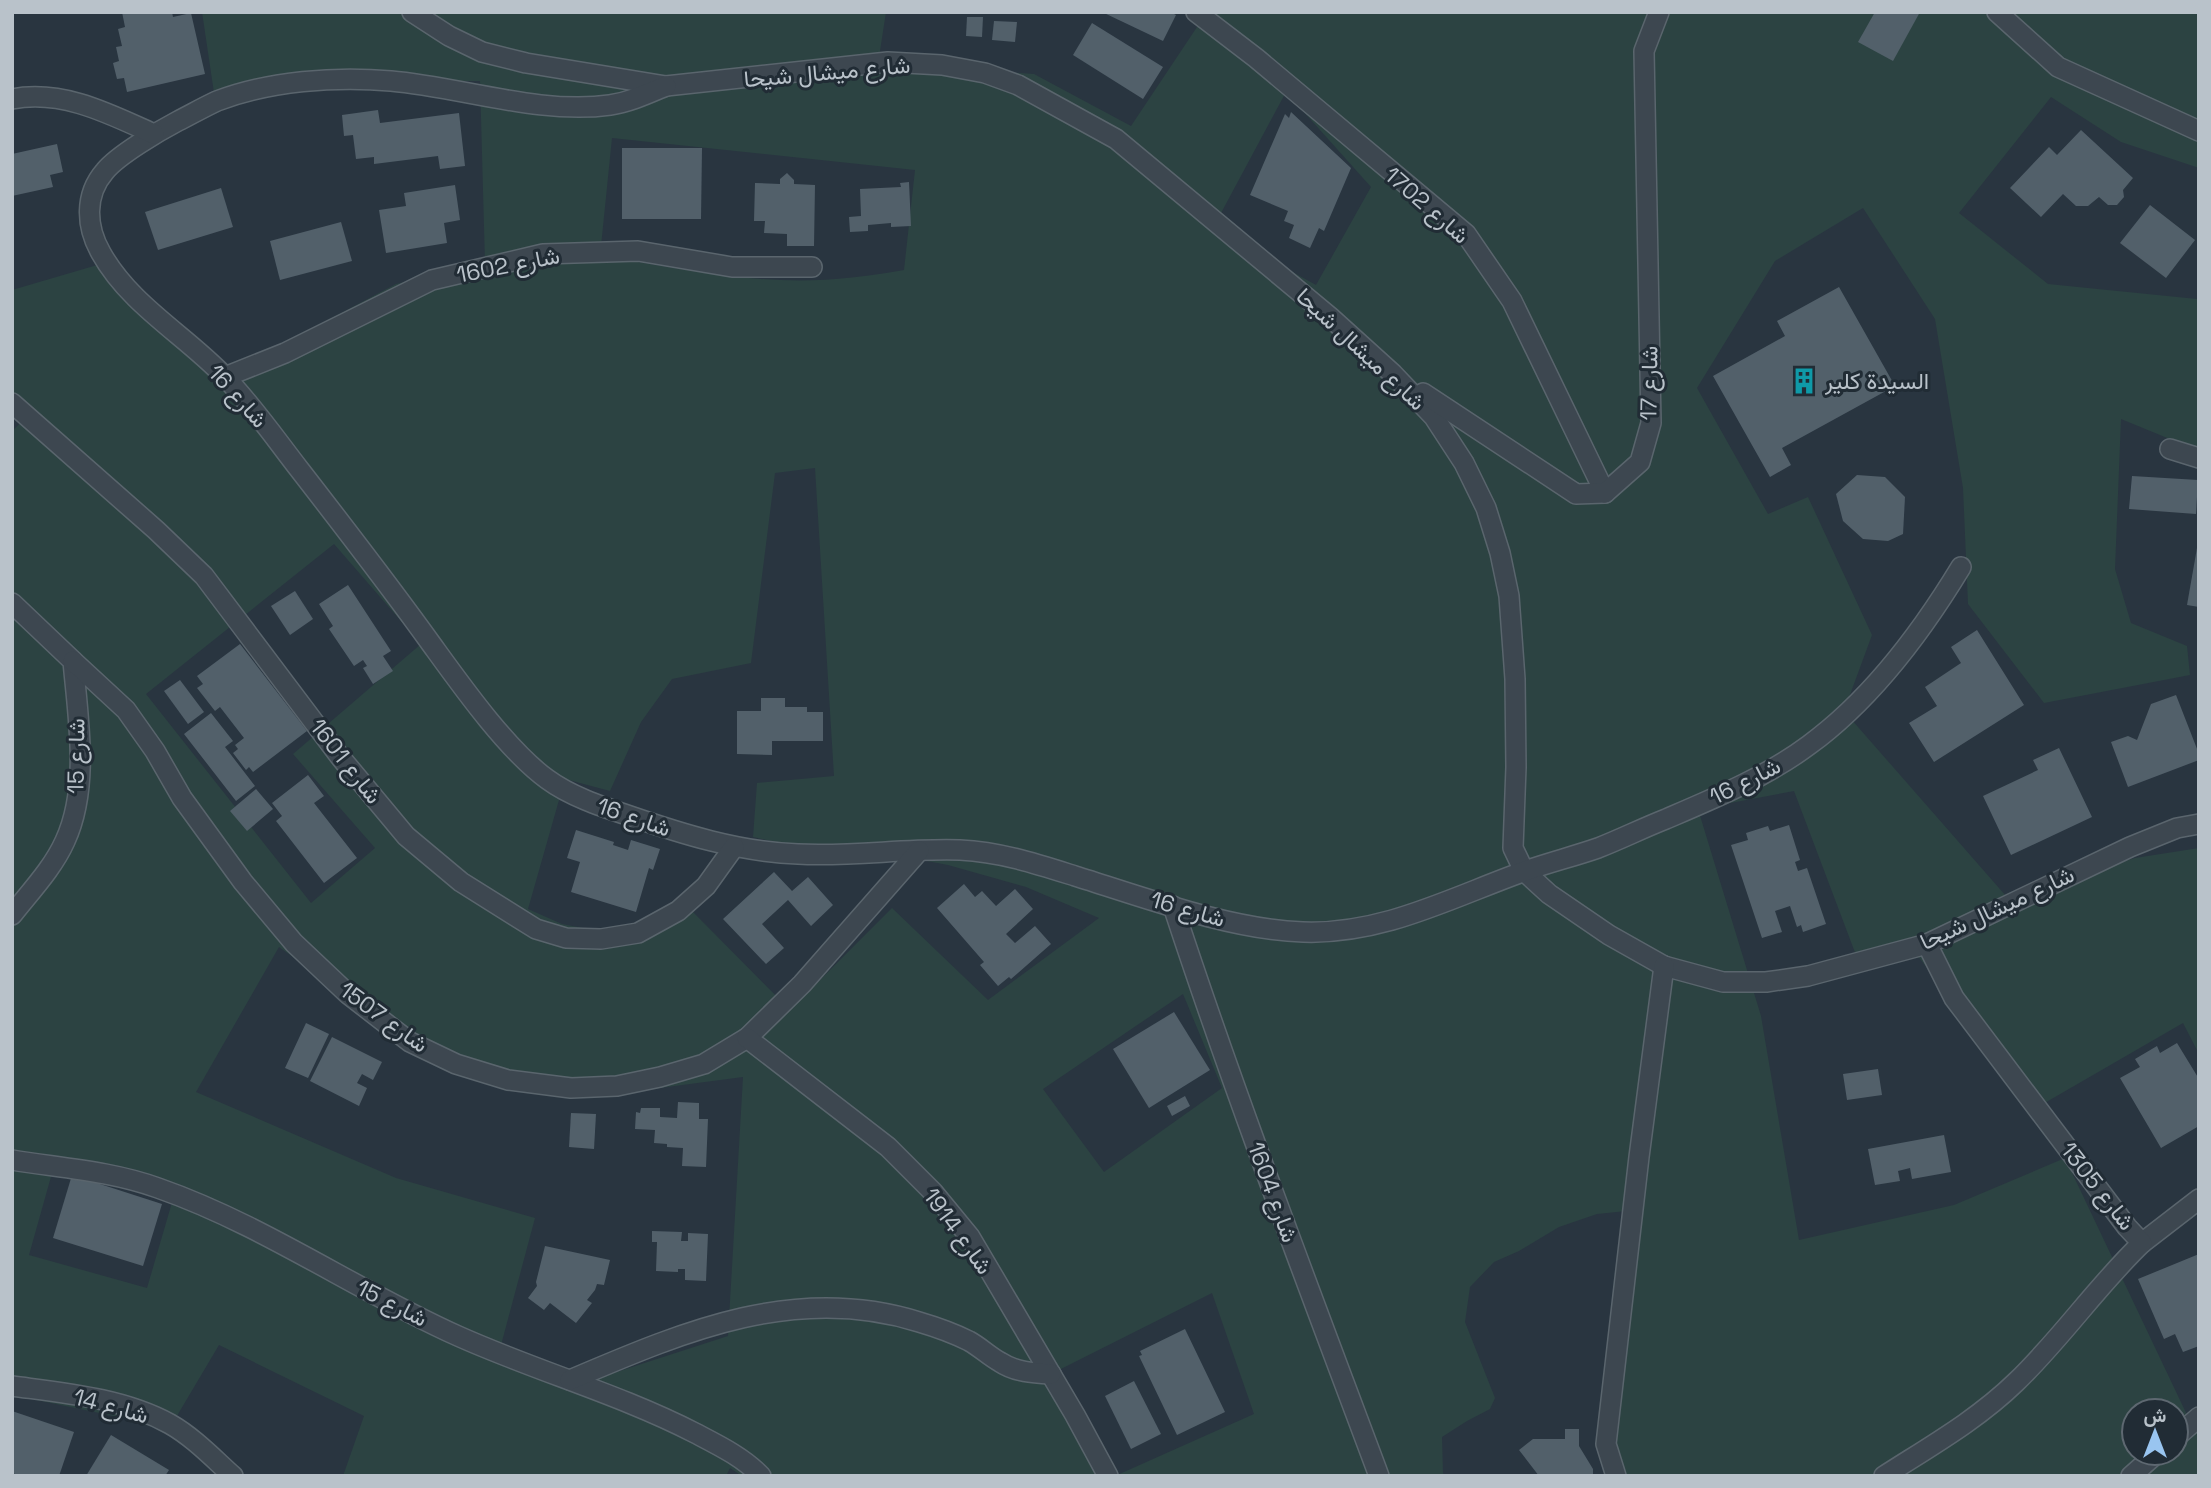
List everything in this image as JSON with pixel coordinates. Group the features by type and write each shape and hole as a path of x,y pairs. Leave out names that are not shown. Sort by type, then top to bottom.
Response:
{"street":[{"name":"شارع ميشال شيحا","path":"412,12 449,36 482,52 526,63 666,86 888,62 942,65 985,73 1018,85 1116,139 1330,317 1393,374 1434,416 1464,463 1486,508 1500,553 1508,596 1515,679 1513,848 1524,872 1549,894 1609,935 1664,967 1723,982 1766,982 1808,976 1927,944 2130,847 2178,828 2199,824"},
{"name":"شارع 1702","path":"1196,12 1256,58 1466,234 1512,301 1605,493"},
{"name":"شارع 17","path":"1605,493 1640,462 1651,423 1644,51 1659,12"},
{"path":"1997,12 2058,67 2199,131"},
{"name":"شارع 16","path":"666,86 634,100 603,106 548,105 391,81 322,81 270,87 218,101 154,134 105,171 93,194 87,220 95,244 110,269 150,312 225,376 369,558 451,671 513,748 547,779 592,803 681,833 734,847 799,855 960,850 1029,860 1173,906 1256,928 1307,933 1354,929 1406,917 1524,872 1599,848 1765,774 1813,743 1886,673 1940,602 1961,567"},
{"path":"12,99 58,97 107,113 154,134"},
{"name":"شارع 1602","path":"225,376 285,354 432,280 543,254 638,251 732,267 811,267"},
{"path":"1393,374 1576,494 1605,493"},
{"name":"شارع 1601","path":"12,403 204,576 341,758 406,836 461,882 516,917 536,929 566,938 601,939 638,933 678,911 706,886 734,847"},
{"path":"2170,449 2199,458"},
{"path":"12,603 73,661"},
{"name":"شارع 15","path":"12,915 65,842 75,811 80,768 73,661"},
{"name":"شارع 1507","path":"73,661 126,710 183,798 243,882 294,943 348,994 410,1042 456,1065 508,1080 572,1088 617,1086 704,1064 747,1038 802,984 919,851"},
{"name":"شارع 1604","path":"1173,906 1271,1189 1379,1476"},
{"name":"شارع 1305","path":"1884,1476 1976,1416 2015,1383 2142,1243 2127,1227 1954,998 1927,944"},
{"path":"1616,1476 1606,1444 1664,967"},
{"name":"شارع 1914","path":"747,1038 888,1147 933,1192 970,1237 1108,1476"},
{"name":"شارع 15","path":"12,1160 90,1170 157,1188 232,1219 366,1291 459,1336 690,1430 724,1447 761,1476"},
{"path":"2142,1243 2199,1199"},
{"path":"570,1380 638,1352 749,1315 845,1307 889,1312 937,1327 971,1342 1002,1364 1024,1372 1051,1374"},
{"name":"شارع 14","path":"12,1386 79,1396 136,1409 170,1424 203,1448 233,1476"}],"green space":[{"path":"202,12 886,12 878,64 1034,74 1131,126 1207,12 2199,12 2199,168 2121,142 2051,97 1959,213 2048,284 2197,299 2199,296 2199,451 2121,419 2115,569 2131,623 2187,646 2190,675 2044,703 1968,604 1963,488 1935,319 1863,208 1775,261 1697,388 1768,514 1808,497 1872,635 1844,711 2006,896 2135,858 2199,848 2199,1054 2183,1023 2036,1108 1917,955 1862,971 1794,791 1698,809 1761,1016 1799,1240 1954,1205 2065,1158 2179,1397 2120,1397 2120,1467 2190,1467 2190,1416 2199,1412 2199,1476 1624,1476 1609,1437 1636,1210 1597,1214 1559,1227 1519,1251 1494,1262 1470,1287 1465,1322 1495,1398 1490,1409 1442,1437 1445,1476 1115,1476 1254,1414 1212,1293 1041,1379 1101,1476 742,1476 730,1468 726,1476 343,1476 364,1416 219,1345 168,1431 114,1416 12,1395 12,431 30,414 12,398 12,290 111,261 214,380 396,284 485,263 480,81 266,86 217,113","holes":["1286,92 1371,187 1316,285 1213,228","612,138 915,170 904,270 812,280 758,279 600,256","815,468 834,776 757,783 753,837 799,847 911,858 948,865 1026,887 1099,918 988,1000 892,908 790,1010 693,912 675,920 598,931 562,924 528,909 565,779 610,791 641,722 672,679 751,663 775,473","334,544 421,644 293,754 375,848 311,903 146,694","279,947 404,1036 570,1093 629,1092 743,1077 728,1336 589,1381 500,1349 535,1218 396,1178 196,1092","1183,994 1222,1088 1104,1172 1043,1089","54,1166 173,1199 147,1288 29,1255"]}],"building":[{"path":"122,12 172,12 173,17 191,13 205,74 127,92 124,78 117,79 113,63 119,61 116,47 122,46 118,29 125,27"},
{"path":"1102,12 1170,12 1176,15 1163,41"},
{"path":"1875,12 1920,12 1893,61 1858,42"},
{"path":"967,17 983,17 982,37 966,36"},
{"path":"994,21 1017,22 1015,42 992,40"},
{"path":"1092,23 1163,67 1143,99 1073,55"},
{"path":"378,110 380,123 459,113 465,166 440,169 438,156 374,164 374,157 356,159 353,135 344,136 342,115"},
{"path":"1291,112 1351,168 1324,231 1319,228 1310,248 1289,238 1294,225 1284,221 1288,211 1250,195 1285,114 1289,118"},
{"path":"2081,130 2133,178 2123,190 2124,197 2117,205 2108,205 2099,197 2088,206 2076,206 2063,194 2041,217 2010,188 2049,147 2057,155"},
{"path":"57,144 63,172 50,175 53,187 12,196 12,154"},
{"path":"622,148 702,148 701,219 622,219"},
{"path":"787,173 794,180 794,184 815,185 814,246 787,246 787,234 764,233 765,221 754,221 755,183 780,184 780,179"},
{"path":"909,182 911,226 891,227 891,223 868,225 868,231 850,232 849,217 861,216 860,189 901,187 900,183"},
{"path":"455,185 460,220 444,223 447,243 386,253 379,210 406,206 404,193"},
{"path":"221,188 233,227 158,250 145,212"},
{"path":"2150,205 2195,240 2166,278 2120,243"},
{"path":"341,222 352,261 280,280 270,241"},
{"name":"السيدة كلير","path":"1839,287 1895,386 1782,448 1791,465 1770,477 1713,376 1785,336 1777,321"},
{"path":"1857,475 1885,477 1905,497 1903,534 1888,541 1863,539 1843,521 1836,494"},
{"path":"2132,476 2198,480 2196,514 2129,509"},
{"path":"2199,548 2199,607 2187,605"},
{"path":"348,585 391,651 383,656 393,671 373,684 363,668 367,666 363,660 354,666 329,629 333,626 319,604"},
{"path":"295,591 313,619 290,635 271,606"},
{"path":"1977,630 2024,705 1934,762 1909,723 1937,706 1925,687 1961,663 1951,647"},
{"path":"240,644 307,731 253,772 249,767 246,770 233,753 238,749 235,745 244,738 220,707 215,711 197,688 203,684 197,676"},
{"path":"180,680 204,712 188,724 164,691"},
{"path":"2176,695 2199,760 2128,787 2111,742 2128,736 2137,740 2151,704"},
{"path":"761,698 785,698 785,707 807,707 807,712 823,712 823,741 772,741 772,755 737,754 737,711 761,711"},
{"path":"211,713 233,741 225,747 255,786 236,801 184,734"},
{"path":"2059,748 2092,817 2011,855 1983,796 2038,770 2033,760"},
{"path":"308,775 324,796 314,803 357,858 324,883 276,821 282,816 272,803"},
{"path":"256,789 273,809 247,831 230,811"},
{"path":"1789,825 1800,860 1795,862 1798,871 1807,868 1826,924 1803,932 1801,925 1797,927 1790,906 1775,911 1782,932 1762,938 1731,845 1748,840 1746,833 1768,826 1770,831"},
{"path":"576,830 614,842 613,845 628,850 631,840 660,849 653,870 649,868 636,912 571,892 580,862 567,858"},
{"path":"774,872 792,891 808,877 833,905 811,926 788,900 762,924 784,948 766,964 723,919"},
{"path":"964,884 975,897 982,891 996,906 1015,889 1033,909 1006,934 1015,943 1035,926 1051,944 1011,979 1009,977 998,986 980,965 984,962 937,908"},
{"path":"1174,1012 1210,1070 1149,1108 1113,1049"},
{"path":"306,1023 329,1034 308,1078 285,1068"},
{"path":"332,1037 382,1062 373,1080 362,1074 357,1083 367,1088 359,1106 310,1081"},
{"path":"2177,1043 2199,1079 2199,1126 2161,1148 2120,1078 2140,1067 2135,1059 2157,1046 2160,1053"},
{"path":"1878,1069 1882,1095 1847,1100 1843,1074"},
{"path":"1185,1096 1190,1106 1172,1116 1167,1106"},
{"path":"678,1102 699,1103 699,1119 708,1119 706,1167 682,1166 683,1148 654,1143 655,1130 635,1129 636,1112 640,1113 641,1108 660,1108 660,1117 677,1118"},
{"path":"571,1113 596,1114 594,1149 569,1147"},
{"path":"1944,1135 1951,1172 1912,1179 1910,1168 1898,1171 1900,1181 1875,1185 1868,1149"},
{"path":"72,1175 162,1204 143,1266 53,1238"},
{"path":"652,1231 682,1232 681,1241 688,1241 688,1233 708,1234 706,1281 685,1280 685,1269 678,1269 678,1272 656,1271 657,1242 652,1242"},
{"path":"545,1246 610,1260 604,1285 597,1284 587,1300 592,1303 576,1323 550,1303 544,1310 528,1298 537,1286"},
{"path":"2199,1254 2199,1346 2183,1352 2175,1334 2164,1339 2138,1279"},
{"path":"1185,1329 1225,1412 1177,1435 1139,1356 1142,1355 1140,1351"},
{"path":"1134,1381 1161,1434 1131,1449 1105,1396"},
{"path":"12,1411 74,1432 59,1476 21,1476 12,1473"},
{"path":"1565,1429 1579,1429 1579,1446 1593,1469 1593,1476 1539,1476 1519,1450 1533,1439 1565,1439"},
{"path":"111,1435 169,1470 165,1476 86,1476"}],"place":[{"name":"السيدة كلير","path":"1804,381"}]}
